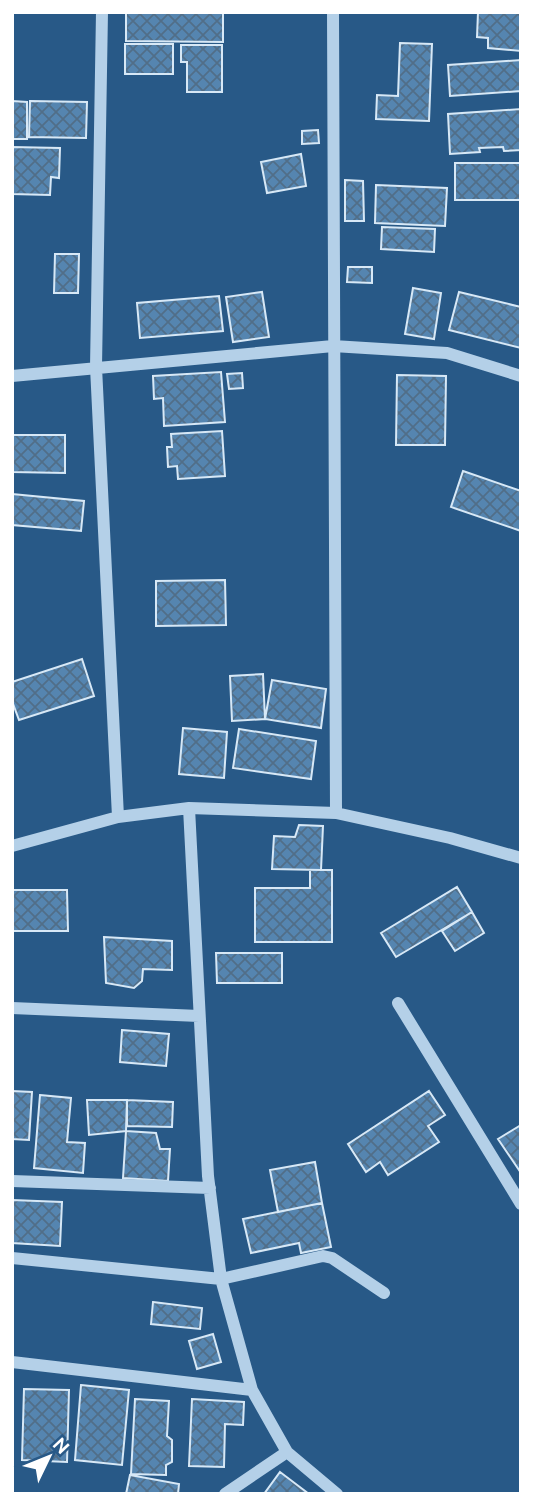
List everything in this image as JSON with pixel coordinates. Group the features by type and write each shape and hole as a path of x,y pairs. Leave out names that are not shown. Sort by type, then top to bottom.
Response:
{"street":[{"path":"103,12 96,367 118,817"},
{"path":"333,12 336,139 333,346 336,813"},
{"path":"12,376 333,346 447,353 521,376"},
{"path":"189,808 210,1188 221,1279 252,1390 287,1452 337,1494"},
{"path":"12,846 118,817 189,808 336,813 450,838 521,858"},
{"path":"398,1003 521,1204"},
{"path":"12,1008 199,1016"},
{"path":"12,1181 210,1188"},
{"path":"12,1258 221,1279 323,1256 332,1258 384,1293"},
{"path":"12,1362 252,1390"},
{"path":"225,1494 287,1452"}],"building":[{"path":"126,12 223,12 223,42 126,41"},
{"path":"478,12 521,12 521,51 488,48 488,38 477,37"},
{"path":"400,43 432,44 429,121 376,119 377,95 398,96"},
{"path":"125,44 173,44 173,74 125,74"},
{"path":"181,45 222,45 222,92 187,92 187,62 181,62"},
{"path":"521,60 521,91 450,96 448,65"},
{"path":"12,101 27,102 27,139 12,139"},
{"path":"30,101 87,102 86,138 29,137"},
{"path":"521,109 521,150 504,151 503,147 479,148 480,152 450,154 448,114"},
{"path":"318,130 319,143 302,144 302,131"},
{"path":"12,147 60,148 59,178 51,177 50,195 12,194"},
{"path":"301,154 306,186 267,193 261,162"},
{"path":"455,163 521,163 521,200 455,200"},
{"path":"345,180 363,181 364,221 345,221"},
{"path":"376,185 447,188 445,226 375,223"},
{"path":"382,227 435,229 434,252 381,249"},
{"path":"55,254 79,254 78,293 54,293"},
{"path":"348,267 372,267 372,283 347,282"},
{"path":"413,288 441,293 434,339 405,334"},
{"path":"262,292 269,337 233,342 226,297"},
{"path":"459,292 521,307 521,348 449,330"},
{"path":"219,296 223,331 140,338 137,303"},
{"path":"221,372 225,422 164,426 163,398 154,399 153,376"},
{"path":"242,373 243,388 229,389 227,374"},
{"path":"397,375 446,376 445,445 396,445"},
{"path":"222,431 225,476 178,479 177,466 168,467 167,447 172,447 171,434"},
{"path":"12,435 65,435 65,473 12,472"},
{"path":"463,471 521,491 521,531 451,507"},
{"path":"12,494 84,501 81,531 12,525"},
{"path":"225,580 226,625 156,626 156,581"},
{"path":"82,659 94,696 19,720 12,701 12,682"},
{"path":"263,674 265,719 232,721 230,676"},
{"path":"272,680 326,689 321,728 265,719"},
{"path":"183,728 227,732 224,778 179,774"},
{"path":"239,729 316,741 311,779 233,768"},
{"path":"299,825 323,826 321,870 272,869 274,836 295,837"},
{"path":"310,870 332,870 332,942 255,942 255,888 310,888"},
{"path":"457,887 472,912 396,957 381,933"},
{"path":"13,890 67,890 68,931 13,931"},
{"path":"472,912 484,933 455,951 442,931"},
{"path":"104,937 172,941 172,970 143,969 142,981 134,988 106,983"},
{"path":"216,953 282,953 282,983 217,983"},
{"path":"122,1030 169,1034 166,1066 120,1062"},
{"path":"12,1091 32,1092 29,1140 12,1139"},
{"path":"429,1091 445,1115 428,1126 439,1142 388,1175 380,1162 366,1172 348,1144"},
{"path":"40,1095 71,1098 67,1142 85,1143 83,1173 34,1168"},
{"path":"87,1100 127,1100 126,1131 89,1135"},
{"path":"127,1100 173,1102 172,1127 127,1126"},
{"path":"521,1125 521,1173 498,1139"},
{"path":"126,1131 156,1133 160,1149 170,1149 168,1181 123,1178"},
{"path":"315,1162 322,1203 278,1212 270,1170"},
{"path":"12,1200 62,1202 60,1246 12,1243"},
{"path":"322,1203 331,1247 301,1253 299,1243 251,1253 243,1219"},
{"path":"153,1302 202,1308 200,1329 151,1324"},
{"path":"213,1334 221,1362 197,1369 189,1341"},
{"path":"81,1385 129,1390 122,1465 75,1460"},
{"path":"24,1389 69,1390 67,1462 22,1460"},
{"path":"135,1399 169,1401 167,1436 172,1440 172,1462 166,1465 166,1475 131,1474"},
{"path":"192,1399 244,1402 243,1425 225,1424 224,1467 189,1466"},
{"path":"280,1472 309,1494 264,1494"},
{"path":"130,1475 179,1484 178,1494 126,1494"}]}
